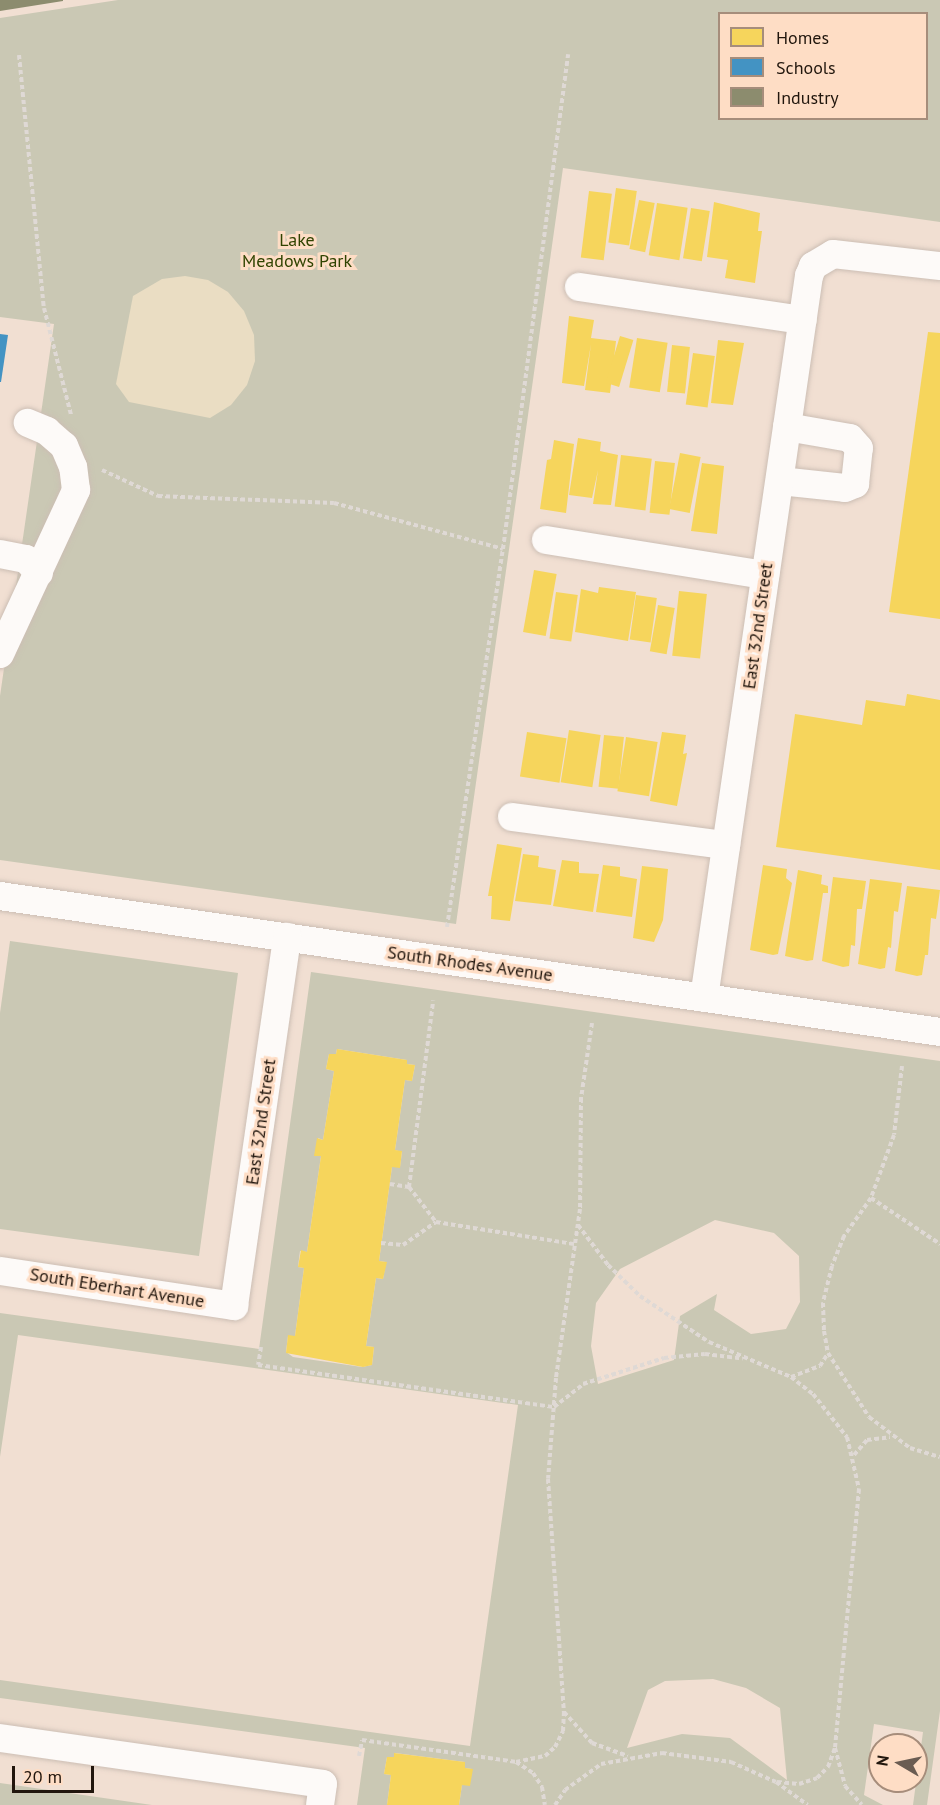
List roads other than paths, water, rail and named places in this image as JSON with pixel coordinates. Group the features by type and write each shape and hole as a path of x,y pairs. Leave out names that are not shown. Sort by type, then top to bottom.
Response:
{"street":[{"name":"East 32nd Street","path":"704,998 809,276 822,259 847,253 940,266"},
{"path":"579,287 803,320"},
{"path":"0,654 76,490 73,467 64,446 47,431 28,423"},
{"path":"780,481 845,488 855,484 859,448 850,438 787,427"},
{"path":"546,540 765,574"},
{"path":"0,554 26,559 39,573"},
{"path":"512,817 726,845"},
{"name":"South Rhodes Avenue","path":"0,896 940,1032"},
{"name":"East 32nd Street","path":"234,1306 287,938"},
{"name":"South Eberhart Avenue","path":"0,1271 234,1306"},
{"path":"0,1738 322,1795"}],"park label":[{"name":"Lake Meadows Park","path":"297,251"}]}
